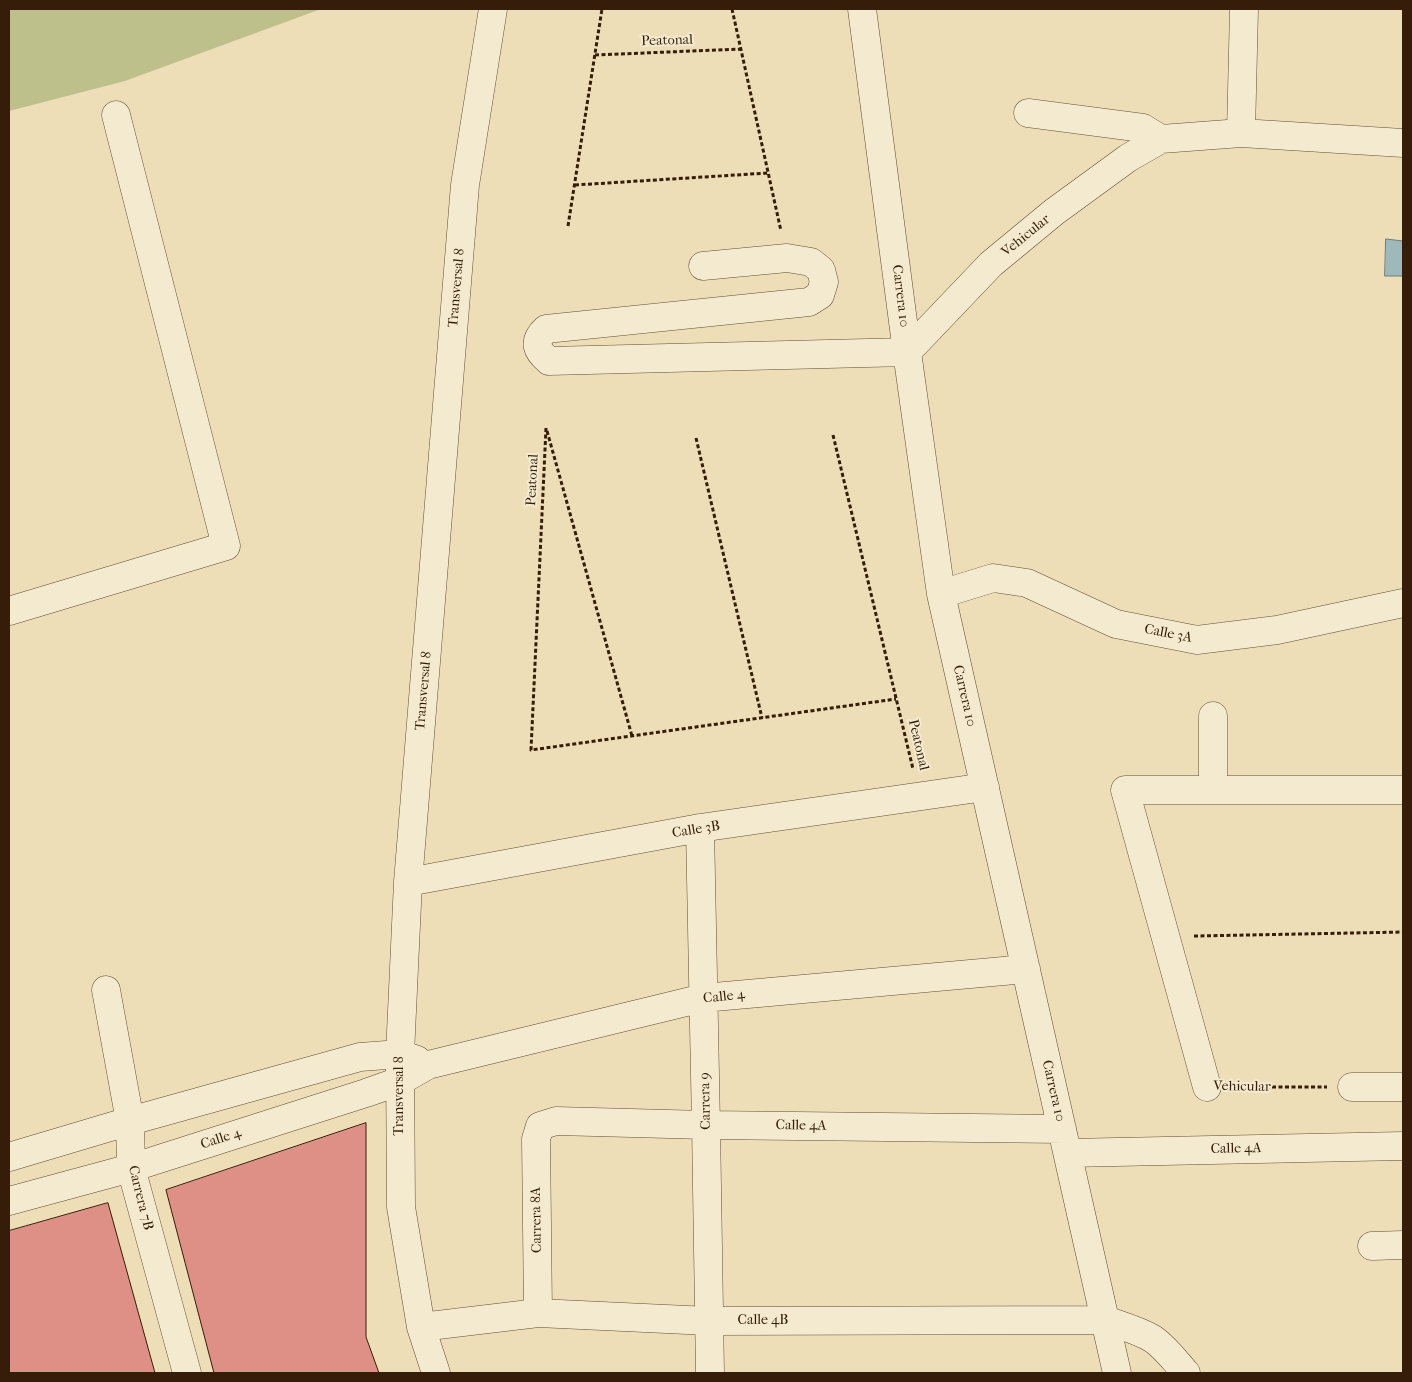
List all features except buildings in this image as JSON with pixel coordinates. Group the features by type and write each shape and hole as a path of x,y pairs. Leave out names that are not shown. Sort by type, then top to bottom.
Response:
{"street":[{"name":"Transversal 8","path":"436,1373 421,1326 401,1206 400,1054 408,882 465,185 493,9"},
{"name":"Carrera 10","path":"862,9 941,594 1117,1373"},
{"path":"1241,133 1244,9"},
{"path":"1028,113 1143,128 1161,140"},
{"path":"9,612 226,546 116,115"},
{"name":"Vehicular","path":"907,352 991,264 1069,201 1128,158 1161,140 1241,133 1403,143"},
{"path":"703,266 787,258 811,262 821,270 824,282 820,295 809,302 546,329 539,335 538,347 541,354 549,361 907,352"},
{"name":"Calle 3A","path":"941,594 994,578 1027,583 1116,624 1197,640 1277,630 1403,602"},
{"path":"1213,716 1213,790"},
{"name":"Calle 3B","path":"408,882 700,828 985,787"},
{"name":"Vehicular","path":"1207,1087 1125,790 1403,790"},
{"name":"Carrera 9","path":"700,828 710,1373"},
{"name":"Calle 4","path":"9,1202 131,1168 400,1081 428,1065 703,998 1026,969"},
{"name":"Carrera 7B","path":"106,990 130,1121 131,1168 187,1373"},
{"path":"9,1157 360,1057 400,1054 428,1065"},
{"path":"1352,1087 1403,1087"},
{"name":"Calle 4A","path":"540,1126 556,1121 706,1125 1065,1141 1403,1146"},
{"name":"Carrera 8A","path":"538,1313 536,1139 540,1126"},
{"path":"1372,1246 1403,1245"},
{"name":"Calle 4B","path":"421,1326 538,1313 709,1321 1106,1320 1138,1331 1155,1340 1186,1373"}],"path":[{"path":"568,226 602,9"},
{"path":"732,9 787,258"},
{"name":"Peatonal","path":"595,55 741,49"},
{"path":"575,186 768,173"},
{"name":"Peatonal","path":"632,736 546,428 531,750 762,718 896,699"},
{"name":"Peatonal","path":"833,435 919,797"},
{"path":"696,438 762,718"},
{"path":"1165,936 1403,932"},
{"name":"Vehicular","path":"1207,1087 1352,1087"}],"green space":[{"path":"9,9 321,9 125,81 9,111"}],"water":[{"path":"1386,239 1403,241 1403,276 1385,276"}]}
